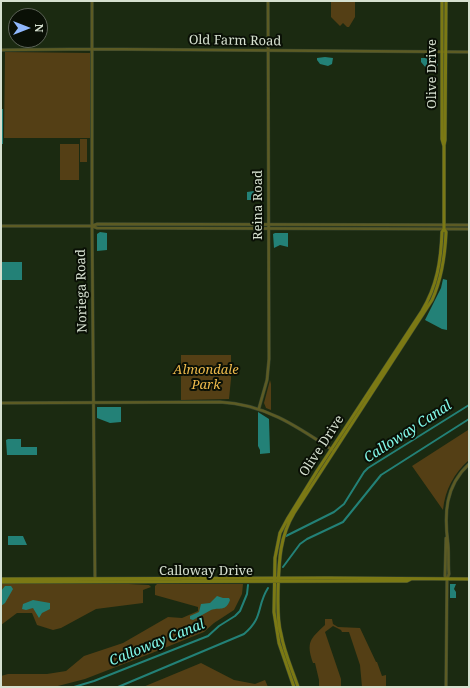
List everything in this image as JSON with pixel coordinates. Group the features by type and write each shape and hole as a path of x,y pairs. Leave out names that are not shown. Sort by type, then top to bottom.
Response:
{"main road":[{"name":"Olive Drive","path":"444,2 446,20 442,84 442,139 444,146"},
{"name":"Olive Drive","path":"298,687 285,649 279,623 279,558 281,544 286,528 360,406 395,352 429,304 439,283 443,267 446,232 444,229 444,146 446,129 446,97 444,2"},
{"path":"442,84 444,95 446,97"},
{"name":"Olive Drive","path":"294,687 277,635 274,612 274,558 278,541 288,518 317,471 356,417 408,338 432,292 439,270 442,251 442,232 444,229"},
{"path":"442,251 443,267"},
{"path":"429,304 433,294 432,292"},
{"path":"391,364 395,352"},
{"path":"356,417 360,406"},
{"path":"313,484 318,474 317,471"},
{"path":"278,541 277,554 279,558"},
{"name":"Calloway Drive","path":"1,582 95,580 134,582 171,578 274,582 407,581 411,579"},
{"path":"315,582 328,578"},
{"path":"334,582 337,580 351,578"},
{"path":"392,581 406,578"},
{"name":"Calloway Drive","path":"1,579 469,579"},
{"path":"277,635 285,649"},
{"path":"283,655 291,667"}],"street":[{"name":"Noriega Road","path":"92,1 95,580"},
{"name":"Reina Road","path":"259,408 265,387 268,366 268,1"},
{"name":"Old Farm Road","path":"1,50 92,49 469,52"},
{"path":"442,115 446,129"},
{"path":"1,226 92,226 97,224 177,228 469,228"},
{"path":"92,226 97,228 122,228 148,226 152,224 268,224 444,225 469,228"},
{"path":"177,228 189,224"},
{"path":"207,228 210,226 222,225"},
{"path":"1,403 220,402 239,404 259,408 282,418 333,450"},
{"path":"446,687 446,511 448,497 457,478 469,464"}],"green space":[{"path":"331,1 355,1 355,17 349,27 343,23 340,26 331,17"},
{"path":"5,52 90,53 90,138 4,138"},
{"path":"80,139 87,139 87,162 80,162"},
{"path":"60,144 79,144 79,180 60,180"},
{"name":"Almondale Park","path":"181,355 231,355 229,399 181,400"},
{"path":"270,380 271,410 266,408 264,403"},
{"path":"468,430 469,460 459,470 451,482 443,510 412,466"},
{"path":"1,584 129,584 149,585 151,587 143,590 143,603 96,609 61,628 53,630 37,625 32,613 17,613 1,625"},
{"path":"157,584 243,584 242,594 234,610 214,623 204,632 85,679 54,687 1,687 1,676 8,674 47,674 66,671 84,656 123,643 168,617 182,618 198,611 198,607 155,595 155,586"},
{"path":"325,619 332,619 333,624 338,627 360,628 377,662 382,676 386,675 386,687 362,687 360,665 349,632 342,632 333,626 325,632 341,679 341,687 319,687 319,680 315,663 313,663 311,656 310,645 316,634 325,625"},
{"path":"201,663 234,680 255,684 265,680 268,687 143,687"}],"water":[{"path":"317,58 333,58 332,64 328,66 320,64 317,60"},
{"path":"421,58 436,58 438,59 438,65 433,68 426,68 421,62"},
{"path":"1,109 3,109 3,144 1,144"},
{"path":"254,191 261,193 261,200 247,200 247,192"},
{"path":"100,232 107,233 107,250 97,251 97,234"},
{"path":"288,233 288,247 280,245 274,248 273,234"},
{"path":"2,262 22,262 22,280 2,280"},
{"path":"443,279 447,280 447,330 425,320 441,288"},
{"path":"97,407 121,407 121,422 110,423 97,418"},
{"path":"258,412 269,419 270,453 260,454 258,446"},
{"path":"21,439 21,447 37,447 37,455 7,455 6,440"},
{"path":"8,536 23,536 27,545 8,545"},
{"path":"450,584 456,584 454,589 456,592 456,598 450,598"},
{"path":"5,586 11,586 13,589 5,603 1,606 1,591"},
{"path":"217,596 229,598 230,600 228,604 224,608 214,609 193,620 190,619 190,616 199,612 201,604 210,603"},
{"path":"33,600 50,603 50,609 42,613 39,618 33,608 26,610 22,609 23,604"}],"waterway":[{"name":"Calloway Canal","path":"286,536 334,512 344,504 368,468 469,405"},
{"path":"283,567 300,544 307,539 343,522 381,475 469,419"},
{"name":"Calloway Canal","path":"74,687 94,681 208,636 240,611 247,594 248,585"},
{"path":"118,687 244,634 257,617 264,595 268,588"}]}
